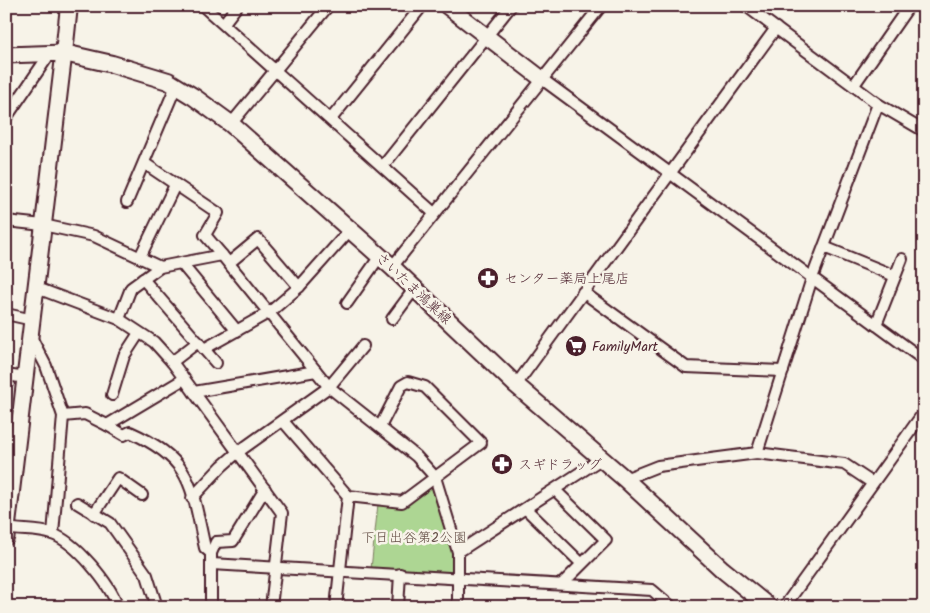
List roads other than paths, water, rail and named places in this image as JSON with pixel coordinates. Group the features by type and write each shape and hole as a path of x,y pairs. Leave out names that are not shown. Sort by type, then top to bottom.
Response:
{"main road":[{"path":"57,52 69,6"},
{"name":"さいたま鴻巣線","path":"57,52 112,64 168,81 231,124 415,288 516,384 625,479 722,569 769,607"}],"street":[{"path":"203,6 434,213"},
{"path":"224,23 237,6"},
{"path":"231,124 328,6"},
{"path":"331,119 422,6"},
{"path":"447,6 542,79 924,360"},
{"path":"383,166 511,6"},
{"path":"347,303 434,213 601,6"},
{"path":"746,6 878,104 924,131"},
{"path":"854,85 909,6"},
{"path":"516,384 776,28"},
{"path":"6,55 57,52"},
{"path":"6,118 57,52"},
{"path":"57,52 37,288 7,531 53,534 83,555 114,596 118,607"},
{"path":"127,202 176,86"},
{"path":"757,453 812,278 878,104"},
{"path":"144,163 218,214 205,235 270,312 329,387 416,456 435,477 458,552 460,578 458,607"},
{"path":"140,257 175,185"},
{"path":"6,221 43,225 94,236 160,267"},
{"path":"172,362 201,345 237,331 270,312 300,287 349,231"},
{"path":"119,319 131,288 160,267 225,259 258,239 300,287"},
{"path":"824,247 895,276"},
{"path":"876,325 902,259"},
{"path":"181,263 237,331"},
{"path":"143,280 216,364"},
{"path":"37,288 119,319 154,342 172,362 266,489 282,513 271,607"},
{"path":"392,319 415,288"},
{"path":"583,292 686,367 783,371"},
{"path":"6,314 33,320"},
{"path":"112,395 124,356 139,333"},
{"path":"31,337 46,366 63,416 53,534"},
{"path":"192,498 238,452 329,387 363,346"},
{"path":"194,392 316,371"},
{"path":"6,375 26,378"},
{"path":"107,425 184,379"},
{"path":"283,421 348,496 402,502 481,443 425,387 408,382 401,386 380,427"},
{"path":"784,607 871,482 924,412"},
{"path":"63,416 85,414 124,435 130,432 153,443 172,456 184,471 190,487 205,548 211,558"},
{"path":"625,479 658,466 757,453 844,464 871,482"},
{"path":"458,552 601,459"},
{"path":"94,514 118,478 142,495"},
{"path":"211,602 211,558 216,542 233,541 266,489"},
{"path":"554,490 606,540 562,584"},
{"path":"336,607 338,572 348,496"},
{"path":"77,503 110,523 147,574 157,607"},
{"path":"526,509 581,563"},
{"path":"211,558 276,568 652,590 672,607"},
{"path":"398,607 400,574"}],"place":[{"name":"センター薬局上尾店","path":"488,278"},
{"name":"FamilyMart","path":"576,346"},
{"name":"スギドラッグ","path":"502,464"}],"park label":[{"name":"下日出谷第2公園","path":"414,537"}]}
